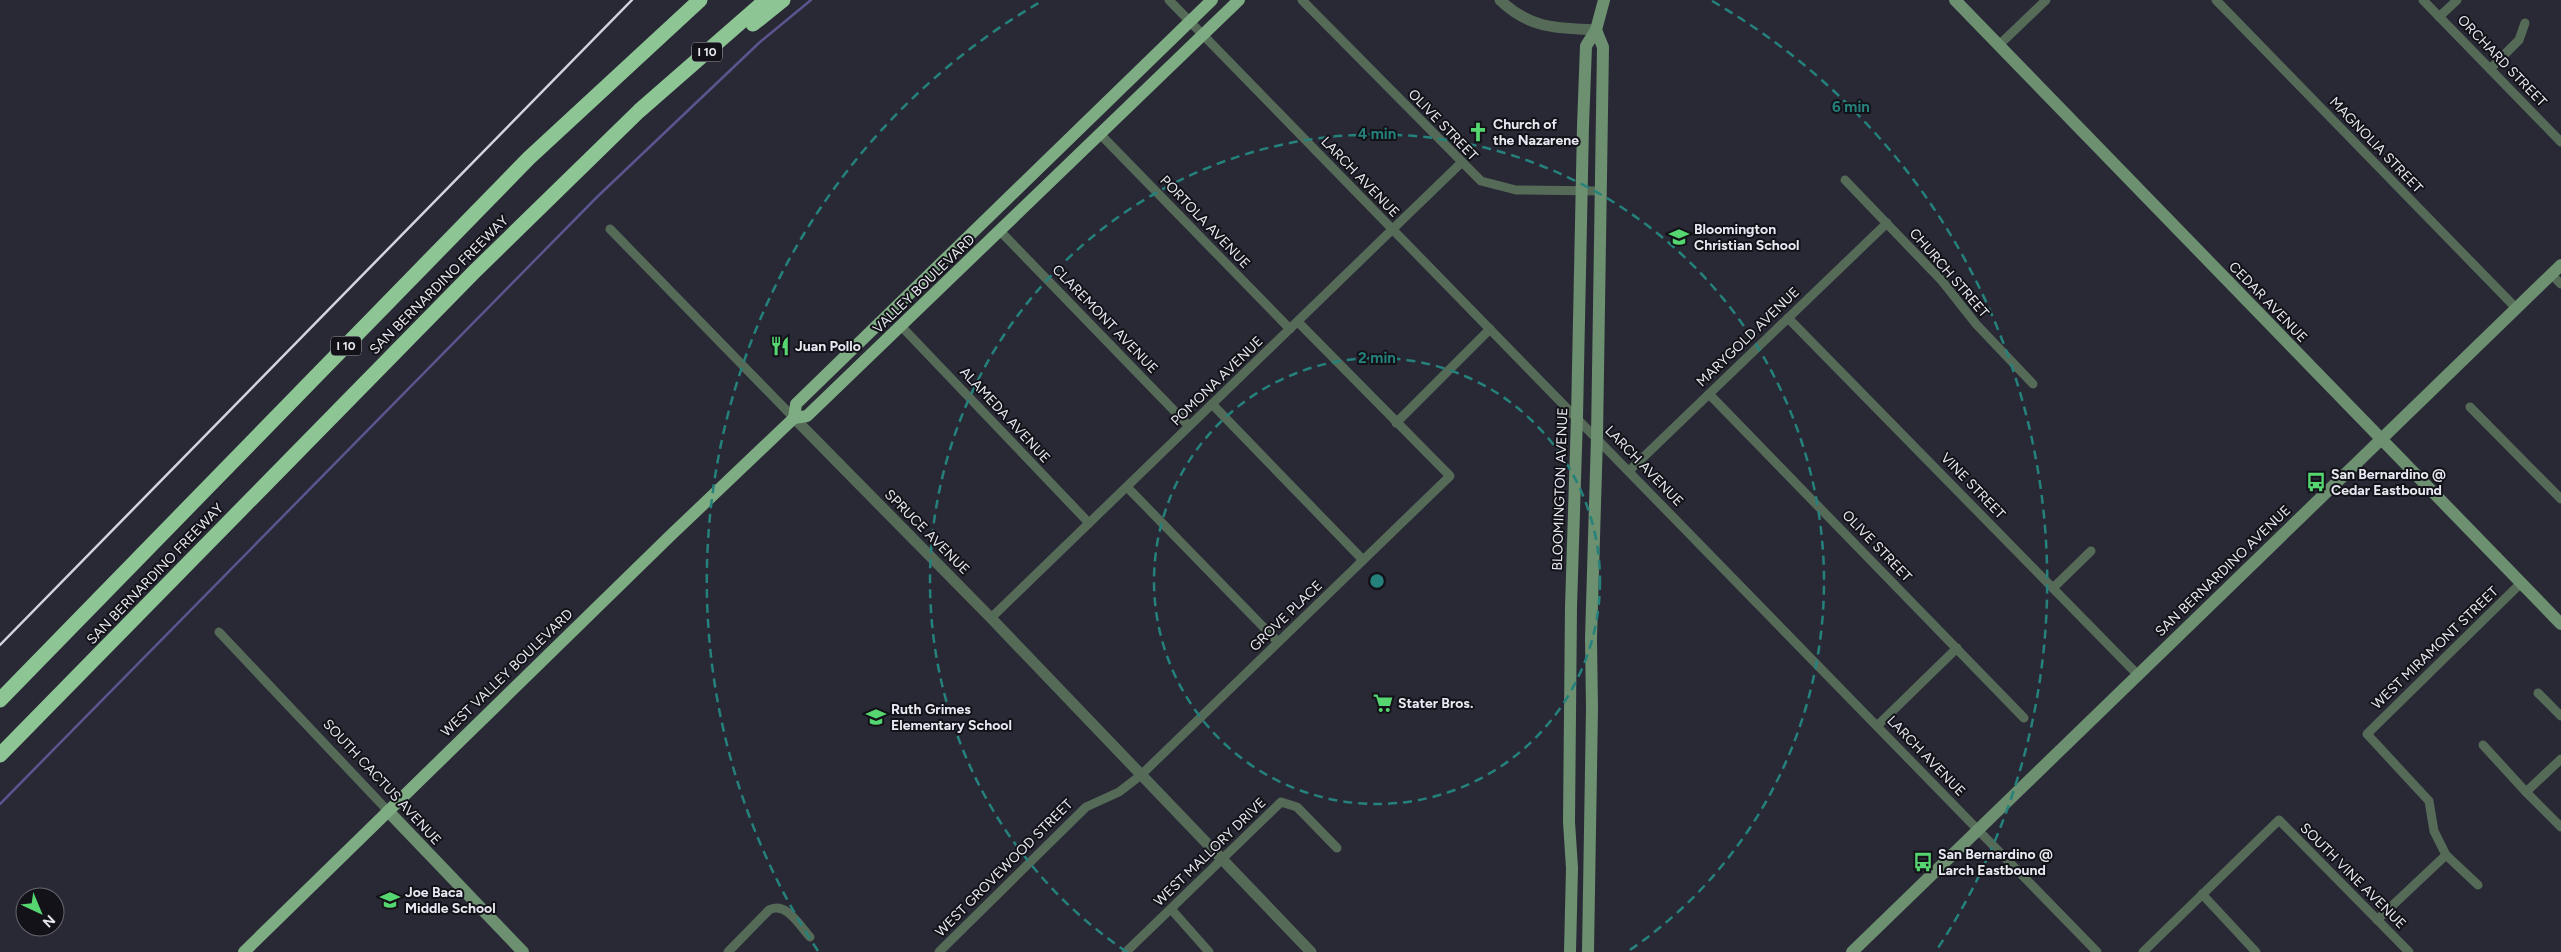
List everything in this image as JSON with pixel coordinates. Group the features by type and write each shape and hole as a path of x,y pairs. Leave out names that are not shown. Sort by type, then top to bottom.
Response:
{"highway":[{"name":"SAN BERNARDINO FREEWAY","path":"0,700 529,158 700,0"},
{"name":"SAN BERNARDINO FREEWAY","path":"0,756 467,279 647,104 766,0"},
{"path":"647,104 668,97 741,33 783,0"}],"main road":[{"name":"VALLEY BOULEVARD","path":"1212,0 796,404 794,418 808,416 1239,0"},
{"name":"BLOOMINGTON AVENUE","path":"1570,952 1572,868 1569,822 1571,607 1586,46 1596,30 1604,0"},
{"name":"CEDAR AVENUE","path":"1954,0 2561,624"},
{"path":"1588,952 1592,708 1591,639 1597,437 1603,47 1596,30"},
{"name":"SAN BERNARDINO AVENUE","path":"1852,952 2561,265"},
{"name":"WEST VALLEY BOULEVARD","path":"244,952 794,418"},
{"path":"1571,707 1592,708"},
{"name":"SOUTH CACTUS AVENUE","path":"388,811 523,952"},
{"path":"1572,868 1579,893 1579,927 1582,932 1589,933"}],"street":[{"name":"LARCH AVENUE","path":"1169,0 2097,952"},
{"name":"OLIVE STREET","path":"1302,0 1460,163 1481,182 1503,189 1600,191"},
{"path":"1500,0 1517,15 1535,24 1596,30"},
{"path":"1998,46 2046,0"},
{"name":"MAGNOLIA STREET","path":"2216,0 2516,308"},
{"name":"ORCHARD STREET","path":"2423,0 2561,142"},
{"path":"2439,17 2457,0"},
{"path":"2490,69 2519,40 2525,23"},
{"name":"PORTOLA AVENUE","path":"1100,134 1290,329"},
{"name":"POMONA AVENUE","path":"990,618 1298,322 1460,163"},
{"name":"CHURCH STREET","path":"1845,180 1942,281 1976,324 2033,384"},
{"name":"MARYGOLD AVENUE","path":"1629,471 1886,223"},
{"name":"SPRUCE AVENUE","path":"610,229 990,618 1312,952"},
{"name":"CLAREMONT AVENUE","path":"1000,231 1189,426"},
{"path":"2552,274 2561,284"},
{"name":"VINE STREET","path":"1788,318 2137,674"},
{"path":"1298,322 1396,423 1490,329"},
{"name":"ALAMEDA AVENUE","path":"901,326 1089,523"},
{"name":"OLIVE STREET","path":"1709,394 2024,718"},
{"path":"1212,404 1363,560"},
{"path":"2470,407 2561,499"},
{"name":"GROVE PLACE","path":"1141,775 1450,476 1396,423"},
{"path":"1126,487 1278,642"},
{"path":"2053,588 2091,551"},
{"name":"WEST MIRAMONT STREET","path":"2446,855 2434,831 2429,801 2367,734 2522,582"},
{"name":"SOUTH CACTUS AVENUE","path":"219,632 388,811"},
{"path":"1877,726 1957,648"},
{"path":"2538,693 2561,716"},
{"path":"2483,745 2561,827"},
{"path":"2526,792 2561,759"},
{"name":"WEST GROVEWOOD STREET","path":"939,952 1086,807 1119,792 1141,775"},
{"name":"WEST MALLORY DRIVE","path":"1126,952 1281,802 1297,807 1337,848"},
{"name":"SOUTH VINE AVENUE","path":"2202,894 2279,820 2409,952"},
{"path":"2377,920 2446,855 2478,884"},
{"path":"2144,952 2202,894 2256,952"},
{"path":"728,952 769,910 780,907 810,937"},
{"path":"1171,909 1209,952"}],"waterway":[{"path":"0,804 597,197 760,42 811,0"}],"railway":[{"path":"0,645 632,0"}],"place":[{"name":"Church of the Nazarene","path":"1478,132"},
{"name":"Bloomington Christian School","path":"1679,237"},
{"name":"Juan Pollo","path":"780,346"},
{"name":"San Bernardino @ Cedar Eastbound","path":"2316,482"},
{"name":"Stater Bros.","path":"1383,703"},
{"name":"Ruth Grimes Elementary School","path":"876,717"},
{"name":"San Bernardino @ Larch Eastbound","path":"1923,862"},
{"name":"Joe Baca Middle School","path":"390,900"}]}
